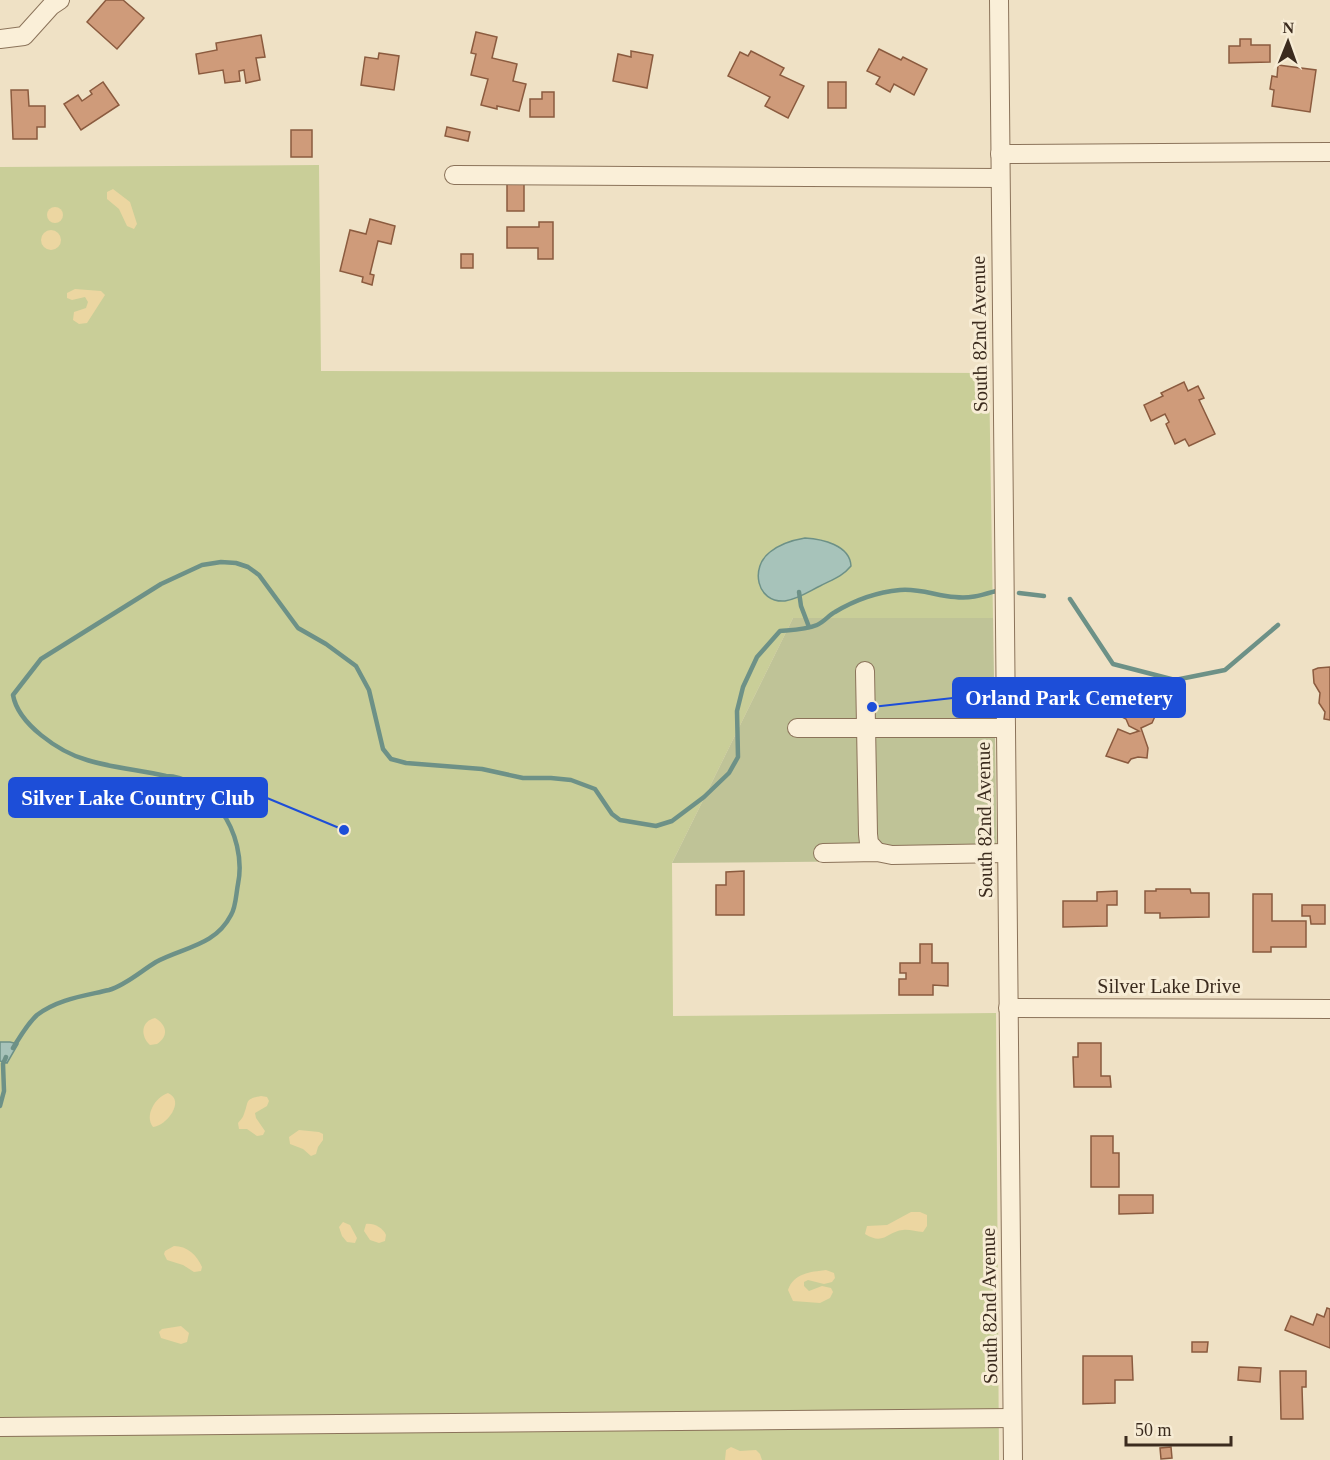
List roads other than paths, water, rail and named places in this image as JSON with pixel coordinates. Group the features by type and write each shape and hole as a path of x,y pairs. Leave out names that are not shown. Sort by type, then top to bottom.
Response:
{"street":[{"path":"0,39 24,36 51,6 60,0"},
{"name":"South 82nd Avenue","path":"999,0 1013,1460"},
{"path":"1000,154 1330,152"},
{"path":"454,175 1000,178"},
{"path":"865,671 868,834 869,843 877,852"},
{"path":"797,728 1006,728"},
{"path":"824,853 877,852 892,855 1007,853"},
{"name":"Silver Lake Drive","path":"1008,1008 1330,1009"},
{"path":"0,1427 1012,1418"}],"water":[{"path":"805,538 827,542 840,548 846,553 851,566 836,578 803,595 785,601 775,600 762,590 758,575 760,566 764,558 778,547"},
{"path":"0,1042 18,1044 7,1063 0,1061"}],"waterway":[{"path":"13,1048 37,1015 54,1005 115,988 156,962 208,940 224,925 234,908 240,865 237,846 231,827 210,798 190,782 182,779 97,763 64,751 31,726 16,706 13,695 41,659 161,584 202,565 221,562 248,567 259,575 298,628 326,644 356,666 369,690 383,749 391,759 406,763 482,769 523,778 571,780 595,789 612,814 620,820 656,826 672,821 704,797 729,773 738,757 737,711 743,687 757,657 780,631 812,627 850,604 892,591 914,590 960,597 996,591"},
{"path":"799,592 801,606 809,627"},
{"path":"1019,593 1044,596"},
{"path":"1070,599 1113,664 1175,680 1225,670 1278,625"},
{"path":"0,1106 4,1091 3,1064 6,1057"}],"place":[{"name":"Orland Park Cemetery","path":"872,707"},
{"name":"Silver Lake Country Club","path":"344,830"}]}
